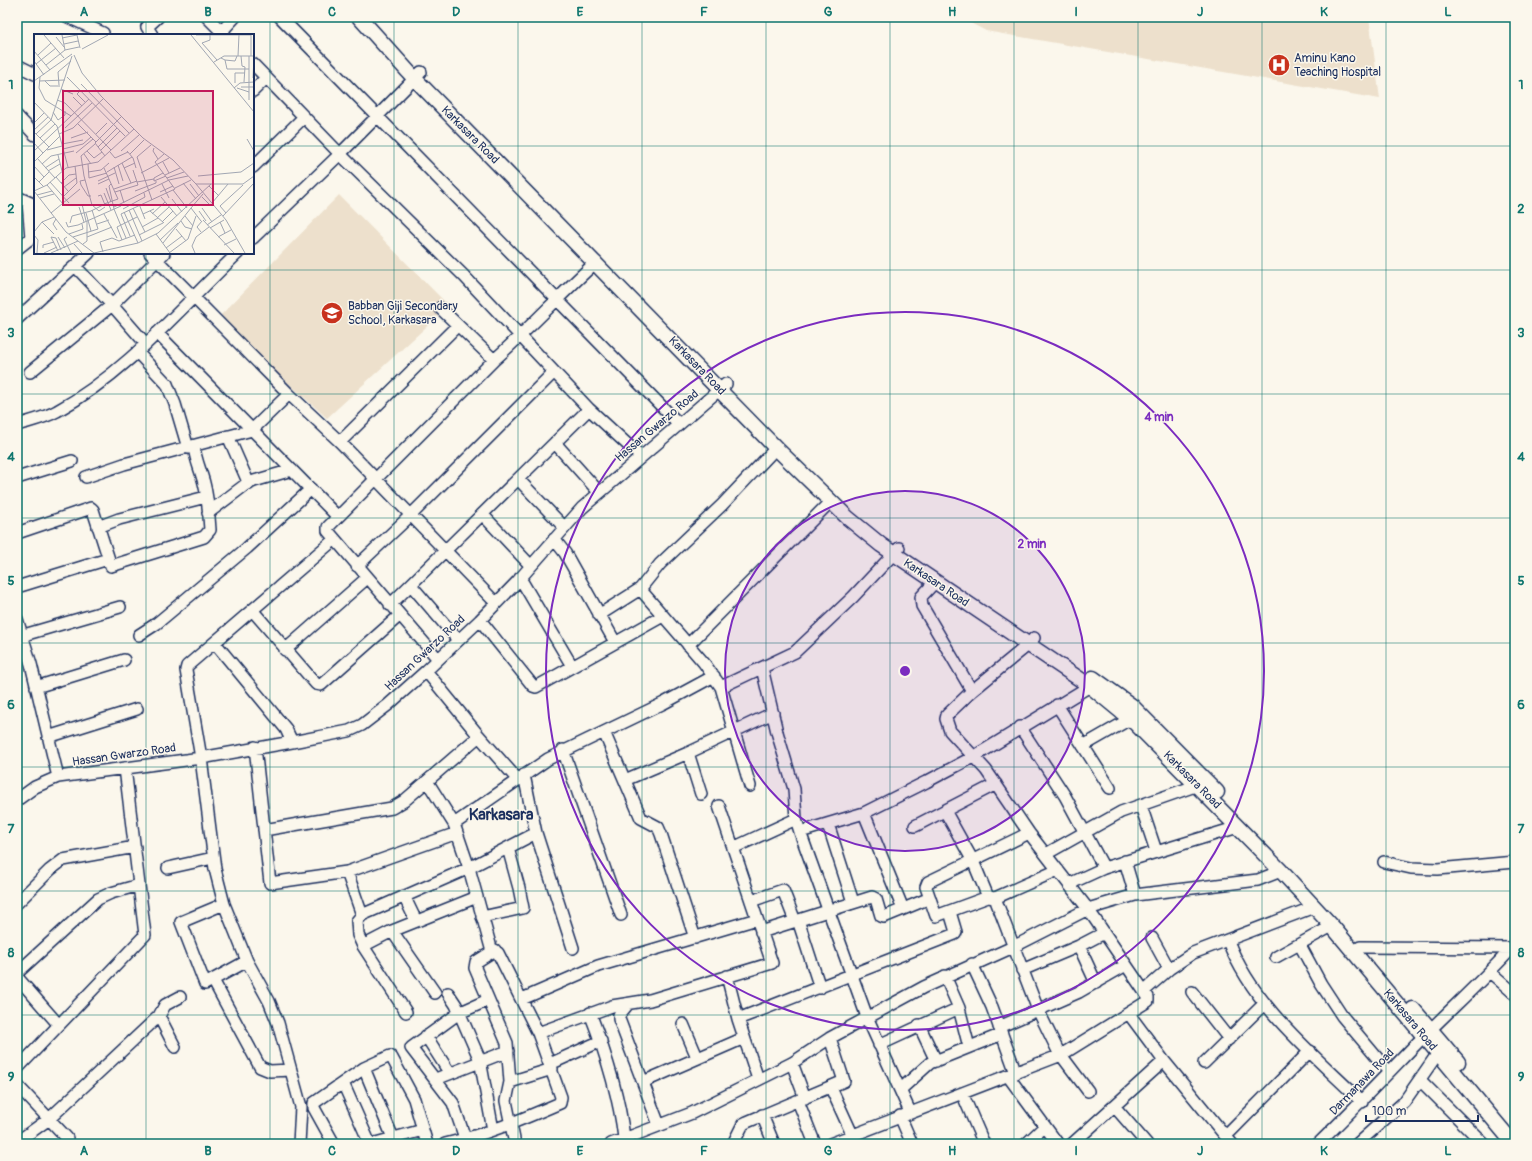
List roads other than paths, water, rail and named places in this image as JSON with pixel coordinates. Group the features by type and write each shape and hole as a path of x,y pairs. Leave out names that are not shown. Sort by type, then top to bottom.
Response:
{"main road":[{"name":"Karkasara Road","path":"359,17 723,387 776,448 830,502 875,541 896,551 1132,706 1182,755 1311,890 1360,947 1427,1033 1438,1053 1514,1144"},
{"name":"Karkasara Road","path":"371,17 417,75 596,262 821,482 896,551 935,582 1031,641"},
{"name":"Karkasara Road","path":"1051,654 1130,719 1238,826 1332,926 1515,1132"}],"street":[{"path":"68,17 103,33"},
{"path":"151,34 147,27 158,17"},
{"path":"207,17 223,33 235,17"},
{"path":"280,17 679,424"},
{"path":"17,65 34,74"},
{"path":"254,65 304,118 464,276 589,409 640,456"},
{"path":"254,237 340,154 417,75"},
{"path":"254,90 266,78"},
{"path":"17,116 34,134"},
{"path":"254,166 304,118"},
{"path":"17,197 32,204 31,238 17,249"},
{"path":"17,425 57,411 104,381 146,344 237,254"},
{"path":"17,319 75,266 84,255"},
{"path":"30,372 112,305 157,255 193,296 237,339 289,394 340,442 410,516 496,603"},
{"path":"438,659 367,578 328,531 328,527 494,360 522,336 557,299 596,262"},
{"path":"75,266 146,344"},
{"path":"440,308 494,360"},
{"path":"340,442 458,325"},
{"path":"157,333 338,517"},
{"path":"17,533 91,508 93,510 110,565 113,566 204,537 210,530 206,497 191,447 167,384 137,352"},
{"path":"358,566 554,372"},
{"name":"Hassan Gwarzo Road","path":"17,800 35,787 58,778 200,758 255,747 292,742 349,731 362,725 388,705 480,620 531,566 564,528 600,492 640,456 723,387"},
{"path":"86,477 124,464 252,430 289,394"},
{"path":"390,605 446,552 589,409"},
{"path":"228,436 249,484"},
{"path":"555,443 600,492"},
{"path":"600,615 640,589 660,564 722,505 776,448"},
{"path":"17,478 72,461"},
{"path":"208,513 249,484 292,470"},
{"path":"518,479 564,528"},
{"path":"139,635 156,624 247,548 311,490"},
{"path":"98,527 119,519 206,497"},
{"path":"688,645 830,502"},
{"path":"483,515 531,566"},
{"path":"299,1144 300,1102 291,1070 272,1009 247,961 224,904 213,858 200,758 186,670 187,666 253,611 335,539"},
{"path":"554,539 565,553 614,642"},
{"path":"721,687 796,652 853,597 896,551"},
{"path":"17,587 108,559"},
{"path":"285,650 367,578"},
{"path":"520,578 572,666"},
{"path":"935,582 921,597 922,606 972,690"},
{"path":"411,585 458,640"},
{"path":"640,589 714,676 721,687 750,786"},
{"path":"20,637 120,607"},
{"path":"253,611 285,650 316,684 321,685 399,616"},
{"path":"480,620 533,686 536,687 614,642 663,616"},
{"name":"Hassan Gwarzo Road","path":"17,619 20,637 36,687 58,778"},
{"path":"837,1142 852,1134 1061,1054 1148,1001 1148,997 1088,909 1029,833 975,756 950,730 946,719 947,714 972,690 1031,641"},
{"path":"215,643 286,729 292,742"},
{"path":"36,687 124,660"},
{"path":"762,668 792,784 796,819 800,832 867,1017 900,1090 912,1144"},
{"path":"426,671 478,736 521,777 536,834 573,948"},
{"path":"255,747 270,883 348,872 456,828 521,777 563,750 664,703 714,676"},
{"path":"800,832 864,813 975,756 1020,727 1090,686"},
{"path":"1057,705 1110,788"},
{"path":"48,737 137,709"},
{"path":"625,780 688,753 734,730 773,713"},
{"path":"1083,746 1130,719"},
{"path":"1020,727 1065,796 1104,868"},
{"path":"604,732 641,818 658,827 695,938"},
{"path":"264,830 392,808 404,801 478,736"},
{"path":"563,750 621,915"},
{"path":"688,753 701,794"},
{"path":"17,1069 58,1024 145,935 125,768"},
{"path":"427,781 456,828 491,946 498,953 538,1033 561,1097 560,1103 466,1142 445,1144"},
{"path":"915,826 996,784"},
{"path":"1046,854 1084,831 1121,812 1198,785"},
{"path":"538,1033 612,1006 650,1000 772,963 719,806"},
{"path":"1141,806 1156,851"},
{"path":"945,810 992,898 1038,1010 1058,1051 1088,1091"},
{"path":"864,813 903,909"},
{"path":"733,848 796,819"},
{"path":"828,824 853,902"},
{"path":"1069,884 1104,868 1238,826"},
{"path":"1029,833 928,882 926,887 936,916 992,898 1058,870"},
{"path":"406,1012 363,946 357,928 357,921 362,915 469,868 536,834"},
{"path":"17,902 53,867 63,860 135,847"},
{"path":"482,917 523,908 508,848"},
{"path":"168,868 213,858"},
{"path":"1126,861 1135,895"},
{"path":"1384,862 1411,868 1438,869 1515,862"},
{"path":"611,1144 692,1112 792,1063 830,1038 945,976 1013,947 1088,909 1135,895 1258,880 1281,871"},
{"path":"348,872 362,915"},
{"path":"17,973 98,899 111,893 139,885"},
{"path":"751,901 784,890 797,921 820,988"},
{"path":"404,896 416,921"},
{"path":"363,946 392,931 477,897"},
{"path":"761,932 853,902 874,897 882,917 930,898"},
{"path":"224,904 180,923 204,984 247,961"},
{"path":"1144,991 1169,969 1193,953 1314,908"},
{"path":"738,1019 955,934 956,932 950,912"},
{"path":"522,999 598,966 695,938 757,918"},
{"path":"1276,957 1332,926"},
{"path":"392,931 435,992"},
{"path":"1022,970 1079,946 1104,933"},
{"path":"1152,938 1169,969"},
{"path":"1228,941 1238,963 1265,1003 1310,1051 1362,1102"},
{"path":"1300,945 1321,984 1342,1016 1389,1072"},
{"path":"491,946 475,965 508,1051 510,1082 506,1101 515,1144"},
{"path":"1079,946 1096,983"},
{"path":"1360,947 1513,948"},
{"name":"Darmanawa Road","path":"1318,1144 1362,1102 1427,1033 1513,948"},
{"path":"972,964 1001,1031 1012,1074 1044,1126 1058,1144"},
{"path":"900,1090 924,1067 1001,1031 1038,1010 1096,983 1126,965"},
{"path":"1490,972 1515,994"},
{"path":"726,976 738,1019 758,1079"},
{"path":"945,976 959,1008 969,1047"},
{"path":"17,977 58,1024"},
{"path":"213,980 260,1067 270,1071 291,1070"},
{"path":"1192,992 1228,1039"},
{"path":"448,993 459,1013 480,1060 493,1130"},
{"path":"17,1142 49,1119 159,1016 165,1005 180,997"},
{"path":"466,1142 454,1103 411,1048 459,1013 488,1000"},
{"path":"1204,1063 1265,1003"},
{"path":"628,1004 619,1015 619,1019 659,1125"},
{"path":"879,1045 919,1025 959,1008"},
{"path":"590,1013 601,1041 618,1098 624,1138"},
{"path":"1128,1014 1164,1061 1229,1140 1310,1051"},
{"path":"159,1016 175,1047"},
{"path":"683,1024 697,1057"},
{"path":"919,1025 936,1061"},
{"path":"426,1036 449,1072"},
{"path":"643,1082 697,1057 744,1038"},
{"path":"733,1144 743,1124 843,1083 845,1080 830,1038"},
{"path":"510,1082 551,1066 601,1041"},
{"path":"436,1079 449,1072 508,1051"},
{"path":"1357,1144 1404,1102 1438,1053"},
{"path":"334,1144 313,1105 314,1103 364,1068 387,1057 392,1058 414,1099 427,1144"},
{"path":"1072,1144 1164,1061"},
{"path":"792,1063 801,1100 815,1144"},
{"path":"364,1068 393,1138"},
{"path":"1420,1080 1484,1144"},
{"path":"343,1083 371,1144 423,1130"},
{"path":"17,1085 68,1138"},
{"path":"831,1088 852,1134"},
{"path":"962,1093 984,1144"},
{"path":"1114,1106 1147,1144"},
{"path":"762,1116 774,1144"},
{"path":"1026,1144 1044,1126"}],"place":[{"name":"Aminu Kano Teaching Hospital","path":"1279,65"},
{"name":"Babban Giji Secondary School, Karkasara","path":"332,313"}],"district":[{"name":"Karkasara","path":"501,815"}]}
